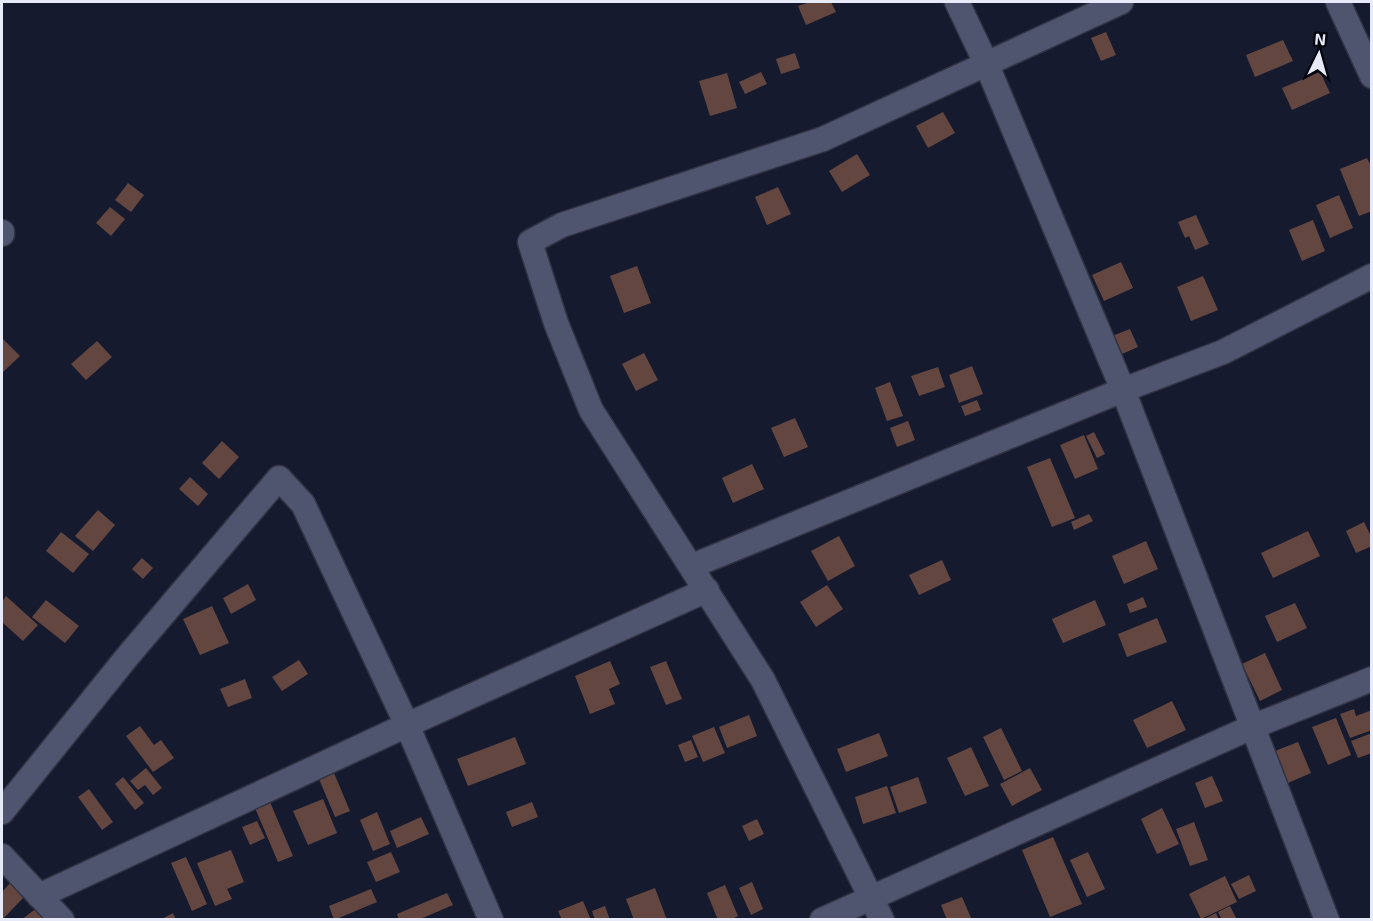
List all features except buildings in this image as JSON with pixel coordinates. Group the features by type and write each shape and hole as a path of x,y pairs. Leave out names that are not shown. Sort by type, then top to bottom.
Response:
{"street":[{"path":"957,2 986,63 1123,390 1327,920"},
{"path":"882,920 873,897 763,680 591,410 556,323 530,242 562,225 823,139 1122,2"},
{"path":"1338,2 1371,76"},
{"path":"692,566 1123,390 1223,352 1371,276"},
{"path":"2,812 127,657 279,478 303,504 407,725 491,920"},
{"path":"39,896 407,725 707,590"},
{"path":"822,920 1252,727 1371,679"},
{"path":"2,856 62,920"}]}
